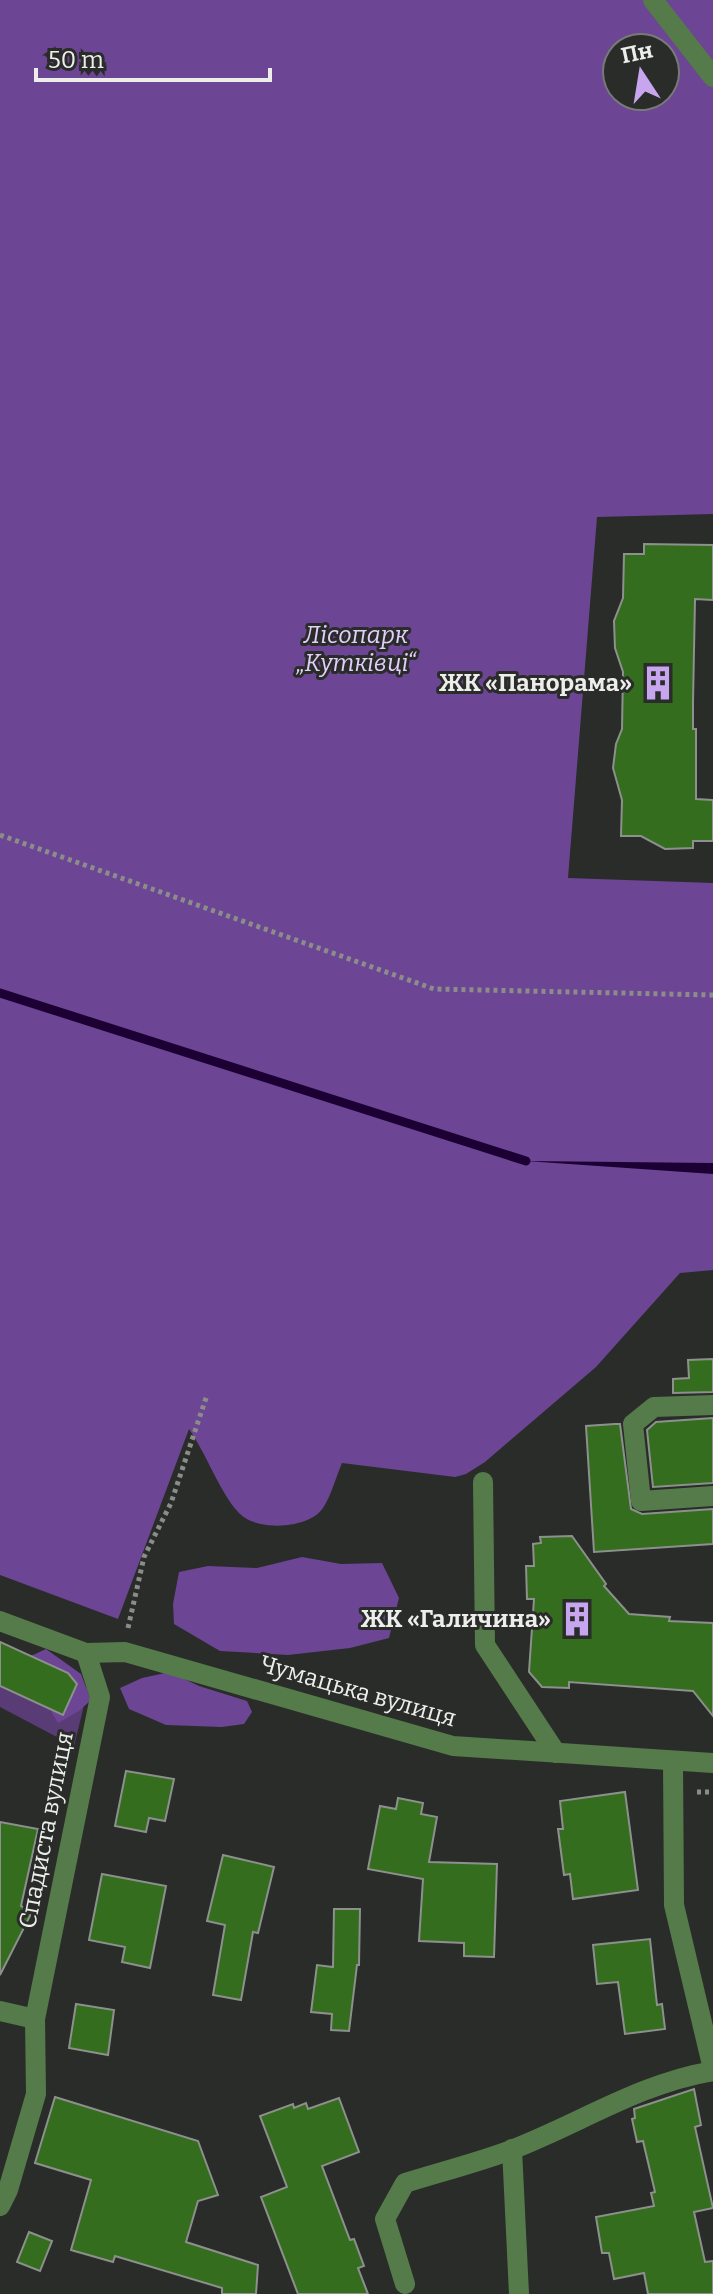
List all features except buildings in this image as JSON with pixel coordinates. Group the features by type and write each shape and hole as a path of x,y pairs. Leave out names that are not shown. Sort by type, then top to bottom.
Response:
{"street":[{"path":"653,0 713,77"},
{"path":"713,1405 654,1407 633,1424 641,1501 713,1496"},
{"path":"483,1482 485,1645 556,1753"},
{"name":"Чумацька вулиця","path":"0,1621 86,1653 125,1652 453,1746 713,1763"},
{"name":"Спадиста вулиця","path":"0,2206 8,2190 36,2094 35,2019 100,1697 86,1653"},
{"path":"405,2284 385,2219 405,2183 512,2149 605,2106 688,2075 713,2070 674,1905 673,1761"},
{"path":"0,2011 35,2019"},
{"path":"512,2149 519,2294"}],"path":[{"path":"0,835 434,989 713,995"},
{"path":"125,1652 144,1557 171,1503 207,1395"}],"shaded area":[{"path":"526,1161 713,1163 713,1174"},
{"path":"0,1651 88,1689 74,1746 0,1707"}],"green space":[{"name":"Лісопарк „Кутківці“","path":"0,0 713,0 713,514 597,517 568,878 713,883 713,1270 680,1273 596,1367 485,1462 466,1474 455,1477 342,1463 326,1503 316,1515 295,1524 269,1525 247,1519 239,1513 189,1429 118,1619 0,1575"},
{"path":"302,1557 341,1564 382,1563 399,1598 389,1638 350,1648 288,1655 220,1651 174,1624 173,1604 179,1572 208,1566 257,1568"},
{"path":"46,1649 81,1674 91,1700 58,1723 19,1655 33,1655"},
{"path":"170,1672 199,1686 247,1701 252,1712 244,1724 222,1727 166,1725 129,1709 120,1688 142,1678"}],"waterway":[{"path":"0,993 526,1161"}],"place":[{"name":"ЖК «Панорама»","path":"658,683"},
{"name":"ЖК «Галичина»","path":"577,1619"}]}
